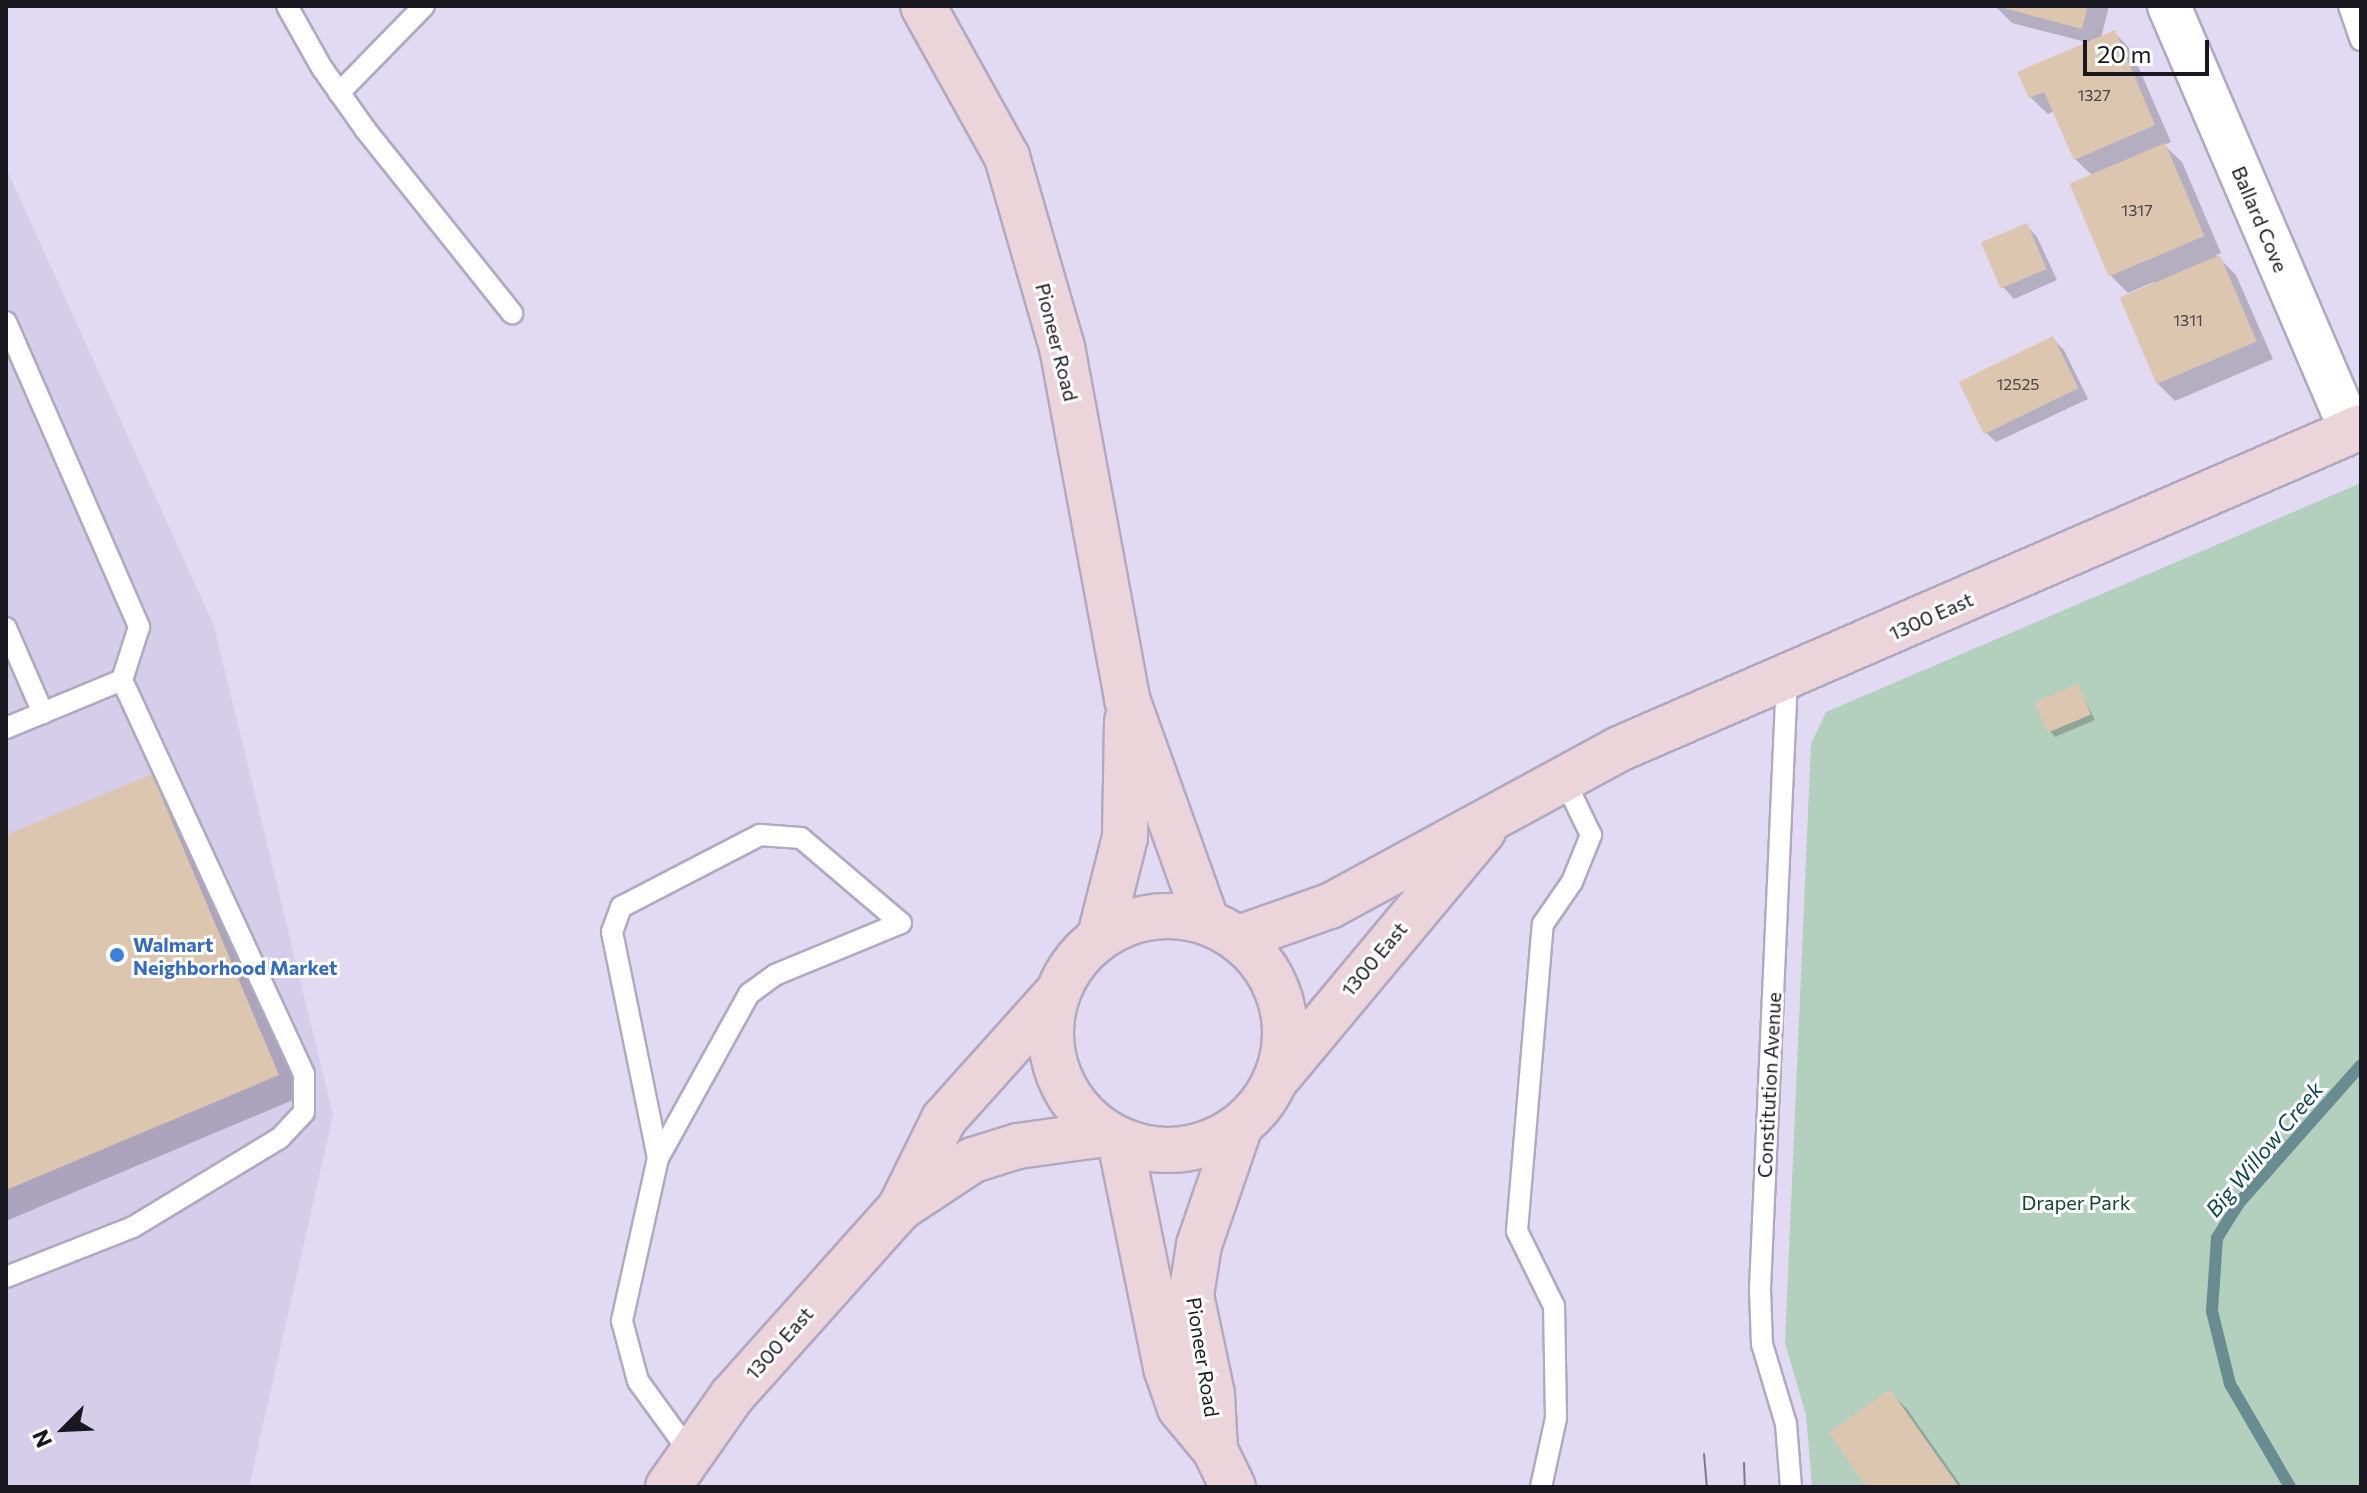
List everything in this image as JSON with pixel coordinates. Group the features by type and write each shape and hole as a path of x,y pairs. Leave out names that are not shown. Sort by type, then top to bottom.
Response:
{"main road":[{"name":"Pioneer Road","path":"923,6 1007,157 1062,347 1127,699 1125,837 1100,936"},
{"name":"1300 East","path":"1222,929 1330,906 1563,777 2356,429"},
{"name":"Pioneer Road","path":"1127,699 1222,929"},
{"name":"1300 East","path":"1279,1076 1503,808"},
{"path":"1164,914 1222,929 1272,977 1286,1026 1279,1076 1262,1106 1239,1129 1202,1148 1160,1152 1112,1138 1068,1097 1051,1046 1056,994 1074,962 1100,936 1130,920 1164,914"},
{"name":"1300 East","path":"900,1208 944,1119 1056,994"},
{"name":"Pioneer Road","path":"1224,1468 1212,1394 1194,1322 1192,1281 1207,1217 1239,1129"},
{"name":"Pioneer Road","path":"1112,1138 1166,1368 1180,1408 1224,1468"},
{"name":"1300 East","path":"680,1470 732,1396 900,1208 973,1160 1018,1146 1112,1138"}],"street":[{"name":"Ballard Cove","path":"2169,6 2356,429"}],"lane":[{"path":"287,6 339,93 512,313"},
{"path":"339,93 424,6"},
{"path":"2349,6 2361,40"},
{"path":"6,322 139,627 122,680 304,1074 304,1112 280,1138 133,1227 6,1277"},
{"path":"6,628 43,713"},
{"name":"Constitution Avenue","path":"1787,678 1760,1290 1762,1344 1786,1424 1791,1487"},
{"path":"6,728 122,680"},
{"path":"1541,1487 1556,1418 1554,1306 1517,1231 1543,924 1572,882 1591,835 1563,777"},
{"path":"658,1158 612,932 621,907 760,835 801,838 901,923 775,975 749,994 658,1158 622,1321 638,1381 680,1470"}],"shaded area":[{"path":"6,168 214,626 333,1115 249,1487 6,1487"}],"green space":[{"name":"Draper Park","path":"2361,483 2361,1487 1812,1487 1806,1415 1785,1343 1811,744 1826,712"}],"building":[{"path":"1996,6 2088,6 2082,29"},
{"path":"2115,30 2155,125 2074,160 2044,92 2029,98 2017,72"},
{"path":"2165,143 2204,236 2109,277 2069,184"},
{"path":"2027,223 2047,269 2001,289 1981,243"},
{"path":"2220,255 2257,342 2156,384 2120,298"},
{"path":"2053,336 2078,388 1984,434 1959,382"},
{"path":"2078,684 2091,714 2048,733 2035,702"},
{"name":"Walmart Neighborhood Market","path":"152,774 279,1075 6,1190 6,835"},
{"path":"1890,1389 1959,1487 1867,1487 1829,1433"}],"waterway":[{"name":"Big Willow Creek","path":"2290,1487 2230,1384 2212,1311 2217,1238 2239,1203 2361,1065"}],"tram line":[{"path":"1704,1454 1707,1487"},
{"path":"1744,1463 1745,1487"}],"place":[{"name":"Walmart Neighborhood Market","path":"117,955"}]}
